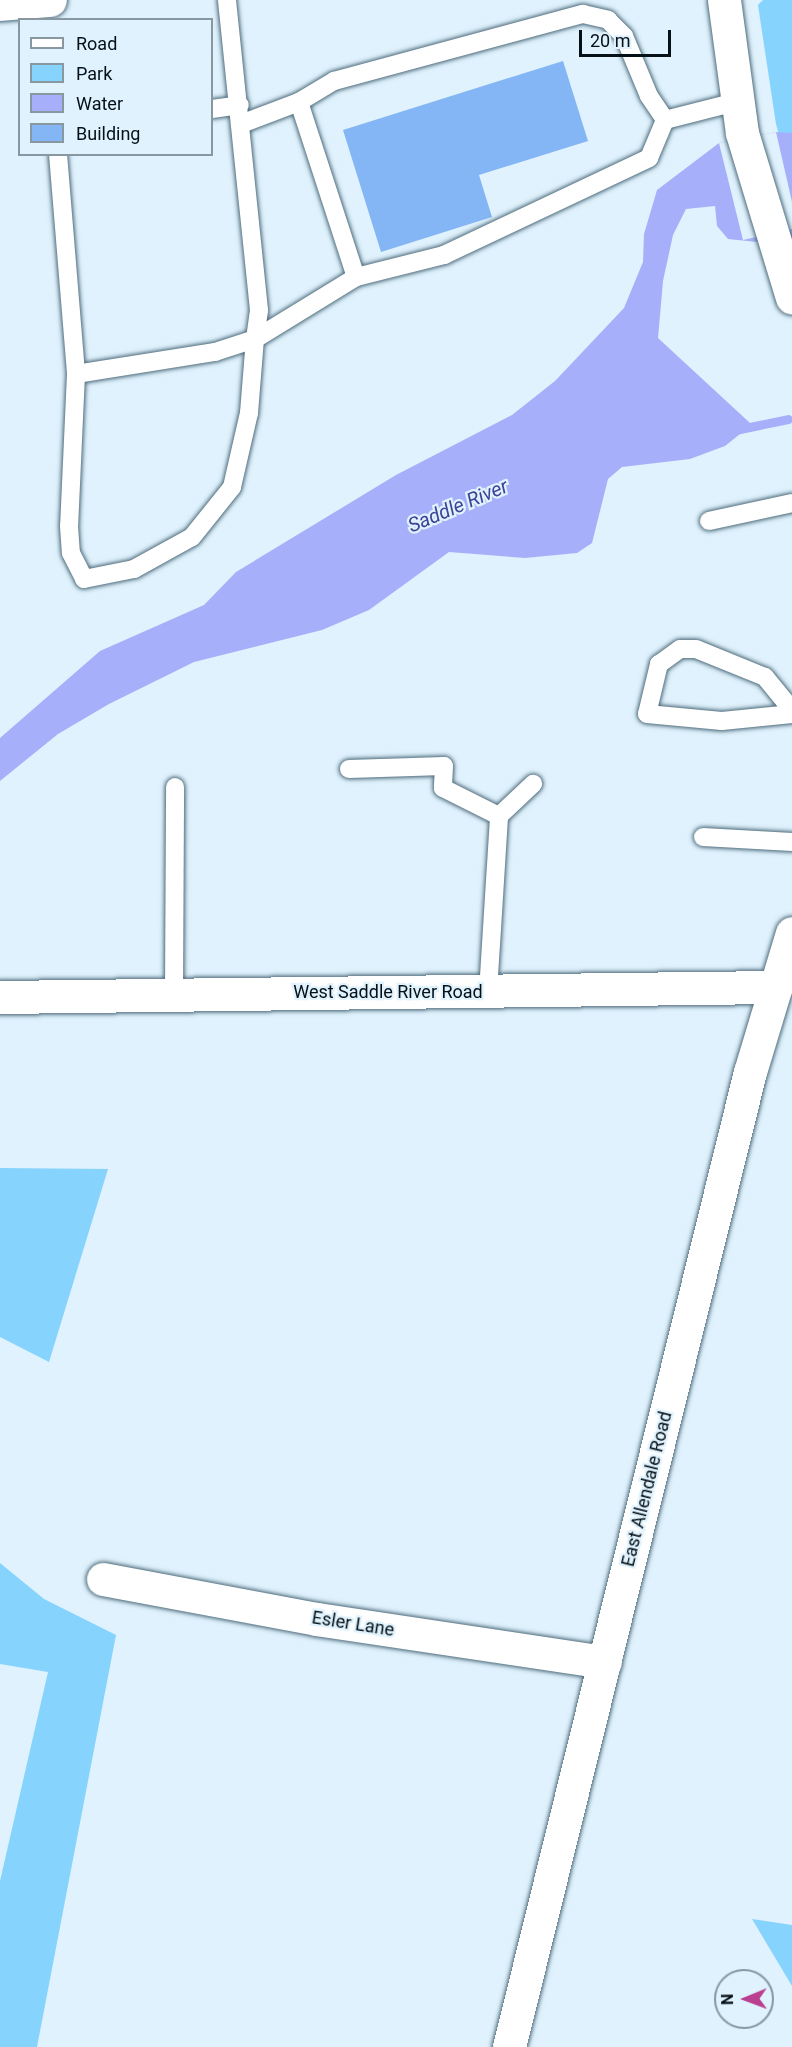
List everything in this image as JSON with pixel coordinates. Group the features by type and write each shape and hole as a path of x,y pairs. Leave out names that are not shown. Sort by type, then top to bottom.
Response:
{"main road":[{"path":"724,0 739,118 775,247 792,298"},
{"path":"0,4 44,7"},
{"name":"East Allendale Road","path":"509,2047 750,1072 792,933"},
{"name":"West Saddle River Road","path":"0,997 776,987"},
{"name":"Esler Lane","path":"103,1579 317,1619 605,1662"}],"lane":[{"path":"58,156 76,374 69,526 71,553 84,579 134,569 192,537 232,487 249,413 259,310 228,0"},
{"path":"241,124 299,102 334,81 583,14 608,20 624,36 649,96 665,120"},
{"path":"299,102 356,278"},
{"path":"213,109 240,105"},
{"path":"665,120 739,118"},
{"path":"76,374 215,351 255,339 356,278 444,255 649,158 665,120"},
{"path":"709,521 792,503"},
{"path":"680,649 696,649 765,677 792,712 722,721 647,714 659,664 680,649"},
{"path":"349,769 444,766 443,788 499,816"},
{"path":"488,992 499,816 533,784"},
{"path":"174,994 175,787"},
{"path":"703,837 792,842"}],"green space":[{"path":"763,0 792,0 792,182 776,124 758,5"},
{"path":"0,1168 108,1169 49,1362 0,1337"},
{"path":"0,1563 44,1599 116,1635 37,2047 0,2047 0,1881 48,1672 0,1664"},
{"path":"752,1919 792,1925 792,1986"}],"water":[{"name":"Saddle River","path":"776,132 792,133 792,238 767,243 728,239 717,226 715,206 686,209 673,235 663,281 658,338 750,423 740,434 725,446 690,459 622,467 608,479 592,543 577,553 525,558 449,552 369,610 322,630 194,662 109,704 58,734 0,781 0,738 100,651 204,605 236,572 396,475 512,415 555,381 624,308 643,262 644,234 657,190 719,143"}],"pier":[{"path":"776,132 792,202 792,229 743,240 719,143"}],"building":[{"path":"563,61 588,141 479,175 492,217 381,252 343,130"}],"waterway":[{"path":"735,430 788,419"}]}
